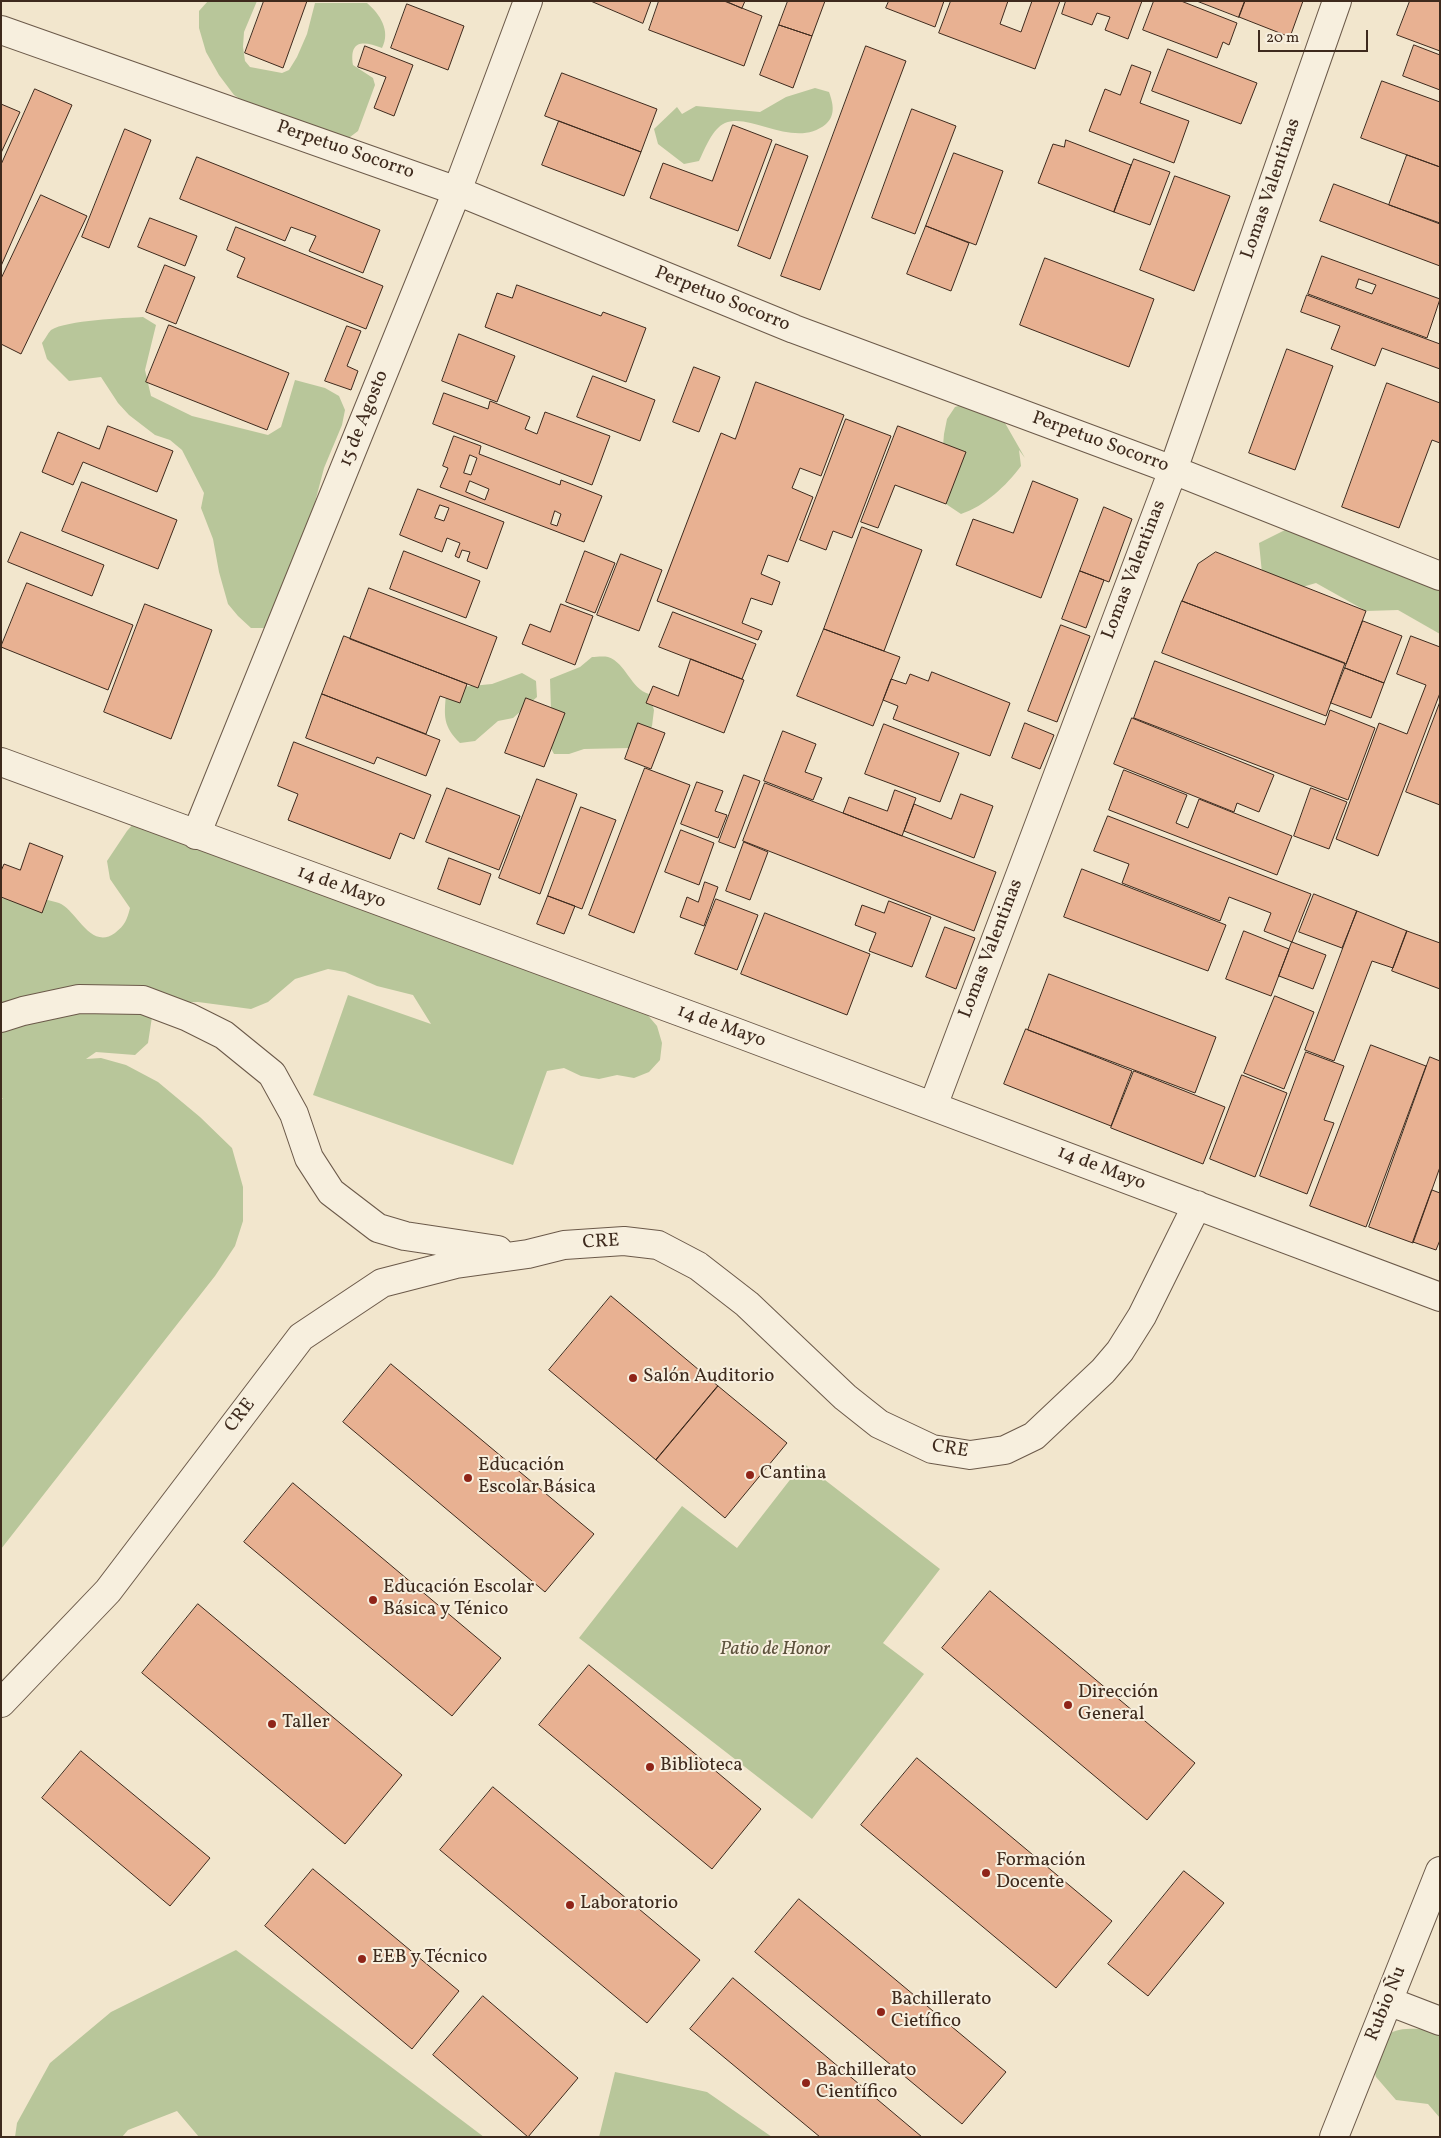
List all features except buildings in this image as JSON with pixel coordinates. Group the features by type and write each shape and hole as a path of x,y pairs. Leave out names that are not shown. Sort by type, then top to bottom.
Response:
{"street":[{"name":"15 de Agosto","path":"196,835 457,191 528,1"},
{"name":"Lomas Valentinas","path":"933,1106 1173,470 1337,1"},
{"name":"Perpetuo Socorro","path":"1,30 457,191 794,330 1173,470 1440,576"},
{"name":"14 de Mayo","path":"1,762 735,1032 1440,1297"},
{"path":"1,1018 23,1011 79,999 143,1000 188,1017 224,1035 272,1074 294,1114 309,1158 331,1192 378,1228 405,1236 528,1254"},
{"name":"CRE","path":"1,1703 108,1591 301,1337 382,1283 456,1264 528,1254 564,1245 624,1241 658,1245 698,1266 748,1304 845,1397 880,1424 932,1449 970,1455 1005,1450 1034,1436 1103,1371 1120,1351 1142,1316 1197,1206"},
{"name":"Rubio Ñu","path":"1334,2137 1440,1872"},
{"path":"1388,2001 1440,2021"}],"green space":[{"path":"208,1 257,1 244,32 243,47 245,61 250,67 282,73 289,70 297,57 307,34 315,3 367,3 383,23 385,35 382,48 364,43 359,44 353,50 353,65 373,78 375,85 358,131 346,140 254,108 234,95 219,75 206,52 199,28 199,11"},
{"path":"815,88 829,92 833,109 831,117 826,124 814,131 801,133 787,132 747,122 725,123 713,134 699,161 684,164 658,144 654,129 677,107 682,114 696,106 760,112 786,97"},
{"path":"143,317 156,325 145,370 151,396 192,416 268,435 281,427 295,380 325,388 339,396 345,410 342,425 324,468 308,529 267,628 251,628 228,604 219,572 213,539 201,508 204,493 182,450 170,440 155,435 129,415 118,403 101,377 69,381 47,359 42,343 51,330 82,322"},
{"path":"971,402 1001,416 1025,458 1019,450 1021,466 1009,481 987,501 961,514 946,504 940,482 944,434 947,419 955,407"},
{"path":"1287,529 1332,540 1357,559 1423,565 1440,574 1440,634 1398,610 1366,611 1316,583 1285,592 1262,573 1259,543"},
{"path":"592,657 608,657 614,660 638,687 649,694 654,710 652,726 643,739 630,748 584,749 569,754 554,754 547,741 551,710 550,679 580,667"},
{"path":"522,673 536,681 537,697 513,718 498,721 475,741 460,743 450,731 446,721 446,694 461,687 492,684"},
{"path":"142,814 192,838 237,864 645,1012 657,1026 662,1043 660,1060 649,1072 634,1078 617,1075 599,1079 581,1076 564,1068 547,1071 513,1165 313,1095 348,995 431,1024 413,995 377,986 345,972 328,969 295,979 268,1002 251,1009 198,1002 163,1003 152,1017 148,1043 135,1055 96,1052 86,1059 101,1058 126,1065 158,1082 200,1117 232,1148 243,1187 243,1221 235,1246 215,1276 1,1549 1,1100 3,1098 1,1098 1,898 35,898 59,903 84,927 98,937 106,937 115,933 125,922 130,908 110,879 107,861 127,831"},
{"name":"Patio de Honor","path":"803,1463 940,1569 883,1643 924,1674 812,1819 579,1638 682,1506 737,1548"},
{"path":"236,1950 484,2137 199,2137 177,2111 128,2130 122,2137 15,2137 17,2123 50,2063 111,2012"},
{"path":"1440,2026 1440,2118 1428,2104 1396,2100 1376,2077 1372,2062 1382,2042 1391,2033 1404,2029 1426,2029"},
{"path":"615,2072 707,2092 772,2137 599,2137"}],"place":[{"name":"Salón Auditorio","path":"633,1378"},
{"name":"Cantina","path":"750,1475"},
{"name":"Educación Escolar Básica","path":"468,1478"},
{"name":"Educación Escolar Básica y Ténico","path":"373,1600"},
{"name":"Dirección General","path":"1068,1705"},
{"name":"Taller","path":"272,1724"},
{"name":"Biblioteca","path":"650,1767"},
{"name":"Formación Docente","path":"986,1873"},
{"name":"Laboratorio","path":"570,1905"},
{"name":"EEB y Técnico","path":"362,1959"},
{"name":"Bachillerato Cietífico","path":"881,2012"},
{"name":"Bachillerato Científico","path":"806,2083"}]}
